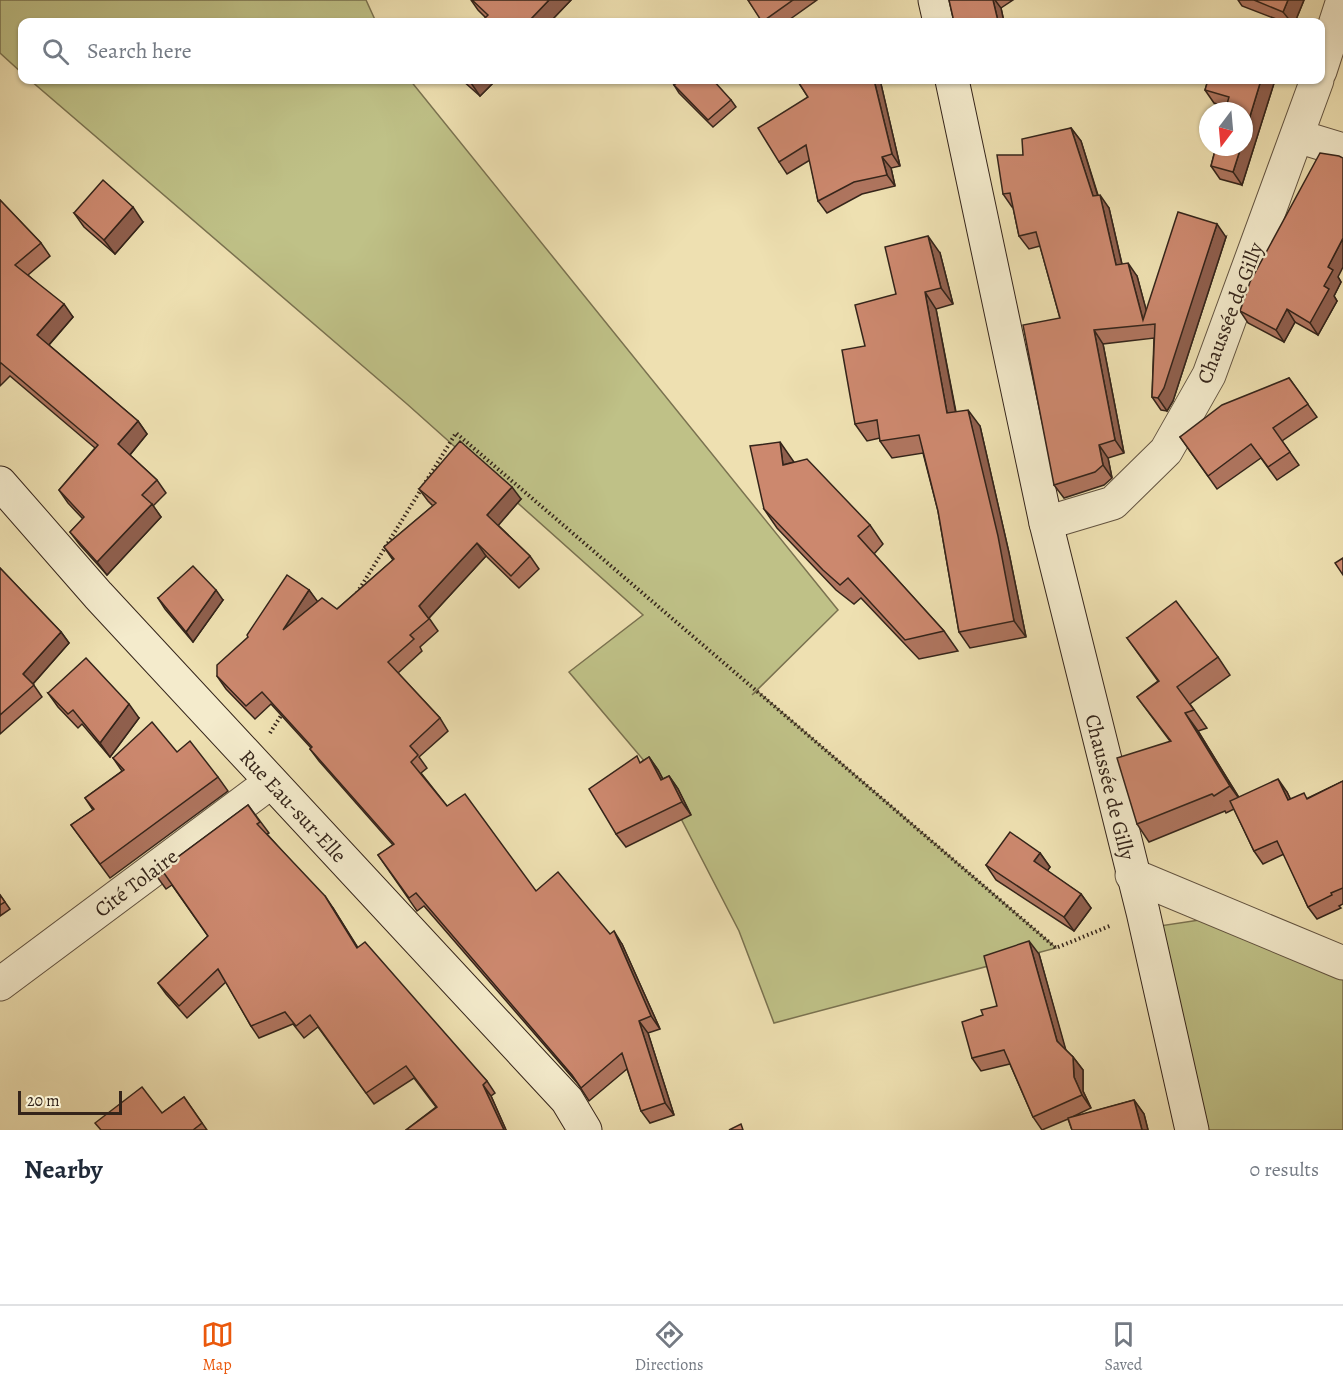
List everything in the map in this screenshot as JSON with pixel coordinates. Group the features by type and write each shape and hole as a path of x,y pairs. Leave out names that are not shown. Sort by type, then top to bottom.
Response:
{"street":[{"path":"935,0 939,18"},
{"path":"1325,56 1343,0"},
{"name":"Chaussée de Gilly","path":"953,84 1046,523 1143,912 1192,1130"},
{"name":"Chaussée de Gilly","path":"1046,523 1113,503 1166,451 1209,375 1316,84"},
{"path":"1297,136 1343,150"},
{"name":"Rue Eau-sur-Elle","path":"0,483 98,595 567,1100 585,1130"},
{"name":"Cité Tolaire","path":"0,984 262,772"},
{"name":"Chaussée de Gilly","path":"1132,875 1343,963"}],"path":[{"path":"351,602 456,433 1056,948 1143,912"},
{"path":"262,772 289,702"}],"green space":[{"path":"0,0 366,0 374,18 18,18 18,69 0,53"},
{"path":"35,84 413,84 838,610 752,695 757,691 1056,948 774,1023 739,931 662,782 569,672 643,615 407,404"},
{"path":"1206,919 1343,979 1343,1130 1192,1130 1146,928"}],"building":[{"path":"472,0 549,0 532,18 485,18 488,15"},
{"path":"748,0 793,0 768,18 759,18"},
{"path":"949,0 993,0 997,18 953,18"},
{"path":"1254,0 1288,0 1283,12"},
{"path":"717,84 731,100 708,120 674,85"},
{"path":"800,84 875,84 892,154 882,157 887,175 854,182 818,201 806,145 779,162 758,128 808,97"},
{"path":"1207,84 1260,84 1253,106 1253,102 1228,102 1229,97 1205,90"},
{"path":"1071,128 1093,196 1100,195 1116,265 1128,263 1143,320 1178,212 1217,224 1164,388 1158,398 1152,397 1155,324 1094,330 1115,440 1099,445 1103,465 1095,472 1054,485 1023,325 1060,318 1036,232 1019,236 1010,193 1003,194 997,155 1023,155 1022,139"},
{"path":"1320,153 1343,158 1343,238 1328,267 1333,270 1324,286 1329,289 1310,323 1287,309 1276,330 1240,311 1250,282"},
{"path":"1214,156 1238,156 1233,172 1211,166"},
{"path":"103,180 133,207 104,240 74,213"},
{"path":"0,200 41,243 15,265 64,304 37,335 138,421 118,444 157,480 142,495 152,504 97,562 70,532 84,517 59,490 98,445 0,364"},
{"path":"928,236 941,288 925,292 947,413 968,410 998,536 1014,621 959,632 938,511 919,435 880,441 877,420 855,424 842,350 865,346 855,305 896,294 885,247"},
{"path":"1289,378 1308,404 1273,428 1290,452 1268,467 1251,444 1208,476 1180,437 1222,405"},
{"path":"460,441 512,487 487,515 530,556 511,576 477,543 419,606 429,619 410,635 414,639 388,662 440,718 410,746 418,755 411,762 447,806 465,794 536,891 558,872 610,934 614,931 651,1016 639,1021 665,1103 641,1111 622,1053 581,1088 416,893 409,898 378,855 394,844 310,749 312,747 262,692 246,706 217,676 217,665 248,637 247,635 287,575 309,590 283,630 322,598 337,609 394,559 384,547 436,503 419,489"},
{"path":"780,442 783,465 807,459 870,525 858,536 944,631 905,640 848,578 840,585 764,509 750,446"},
{"path":"1343,558 1343,575 1335,563"},
{"path":"193,566 216,590 186,632 158,598"},
{"path":"0,568 61,632 23,674 34,685 0,715"},
{"path":"1176,601 1218,657 1177,687 1194,710 1185,713 1230,786 1214,796 1212,794 1137,824 1117,758 1171,741 1137,697 1159,681 1127,638"},
{"path":"86,658 129,704 100,743 73,710 68,714 48,693"},
{"path":"152,722 177,752 190,741 218,777 100,864 71,825 94,809 85,798 124,770 113,758"},
{"path":"637,756 640,763 649,757 661,780 669,776 682,802 616,834 589,789"},
{"path":"1278,779 1288,800 1304,793 1307,799 1343,781 1343,888 1308,907 1277,841 1254,851 1230,801"},
{"path":"248,805 260,822 257,824 325,896 357,948 365,942 487,1081 483,1085 504,1130 406,1130 437,1107 406,1066 366,1093 310,1015 296,1026 285,1012 251,1026 218,969 179,1006 158,983 208,936 164,873 158,877 155,874"},
{"path":"1010,832 1040,853 1034,861 1081,894 1064,917 986,865"},
{"path":"0,895 5,902 0,905"},
{"path":"1029,941 1057,1041 1073,1057 1074,1077 1082,1095 1033,1117 1004,1050 972,1058 962,1022 983,1015 981,1010 997,1006 984,956"},
{"path":"142,1087 162,1113 184,1097 202,1123 193,1130 101,1130 95,1123"},
{"path":"1134,1100 1142,1130 1072,1130 1068,1118"},
{"path":"741,1124 743,1130 729,1130"}]}
